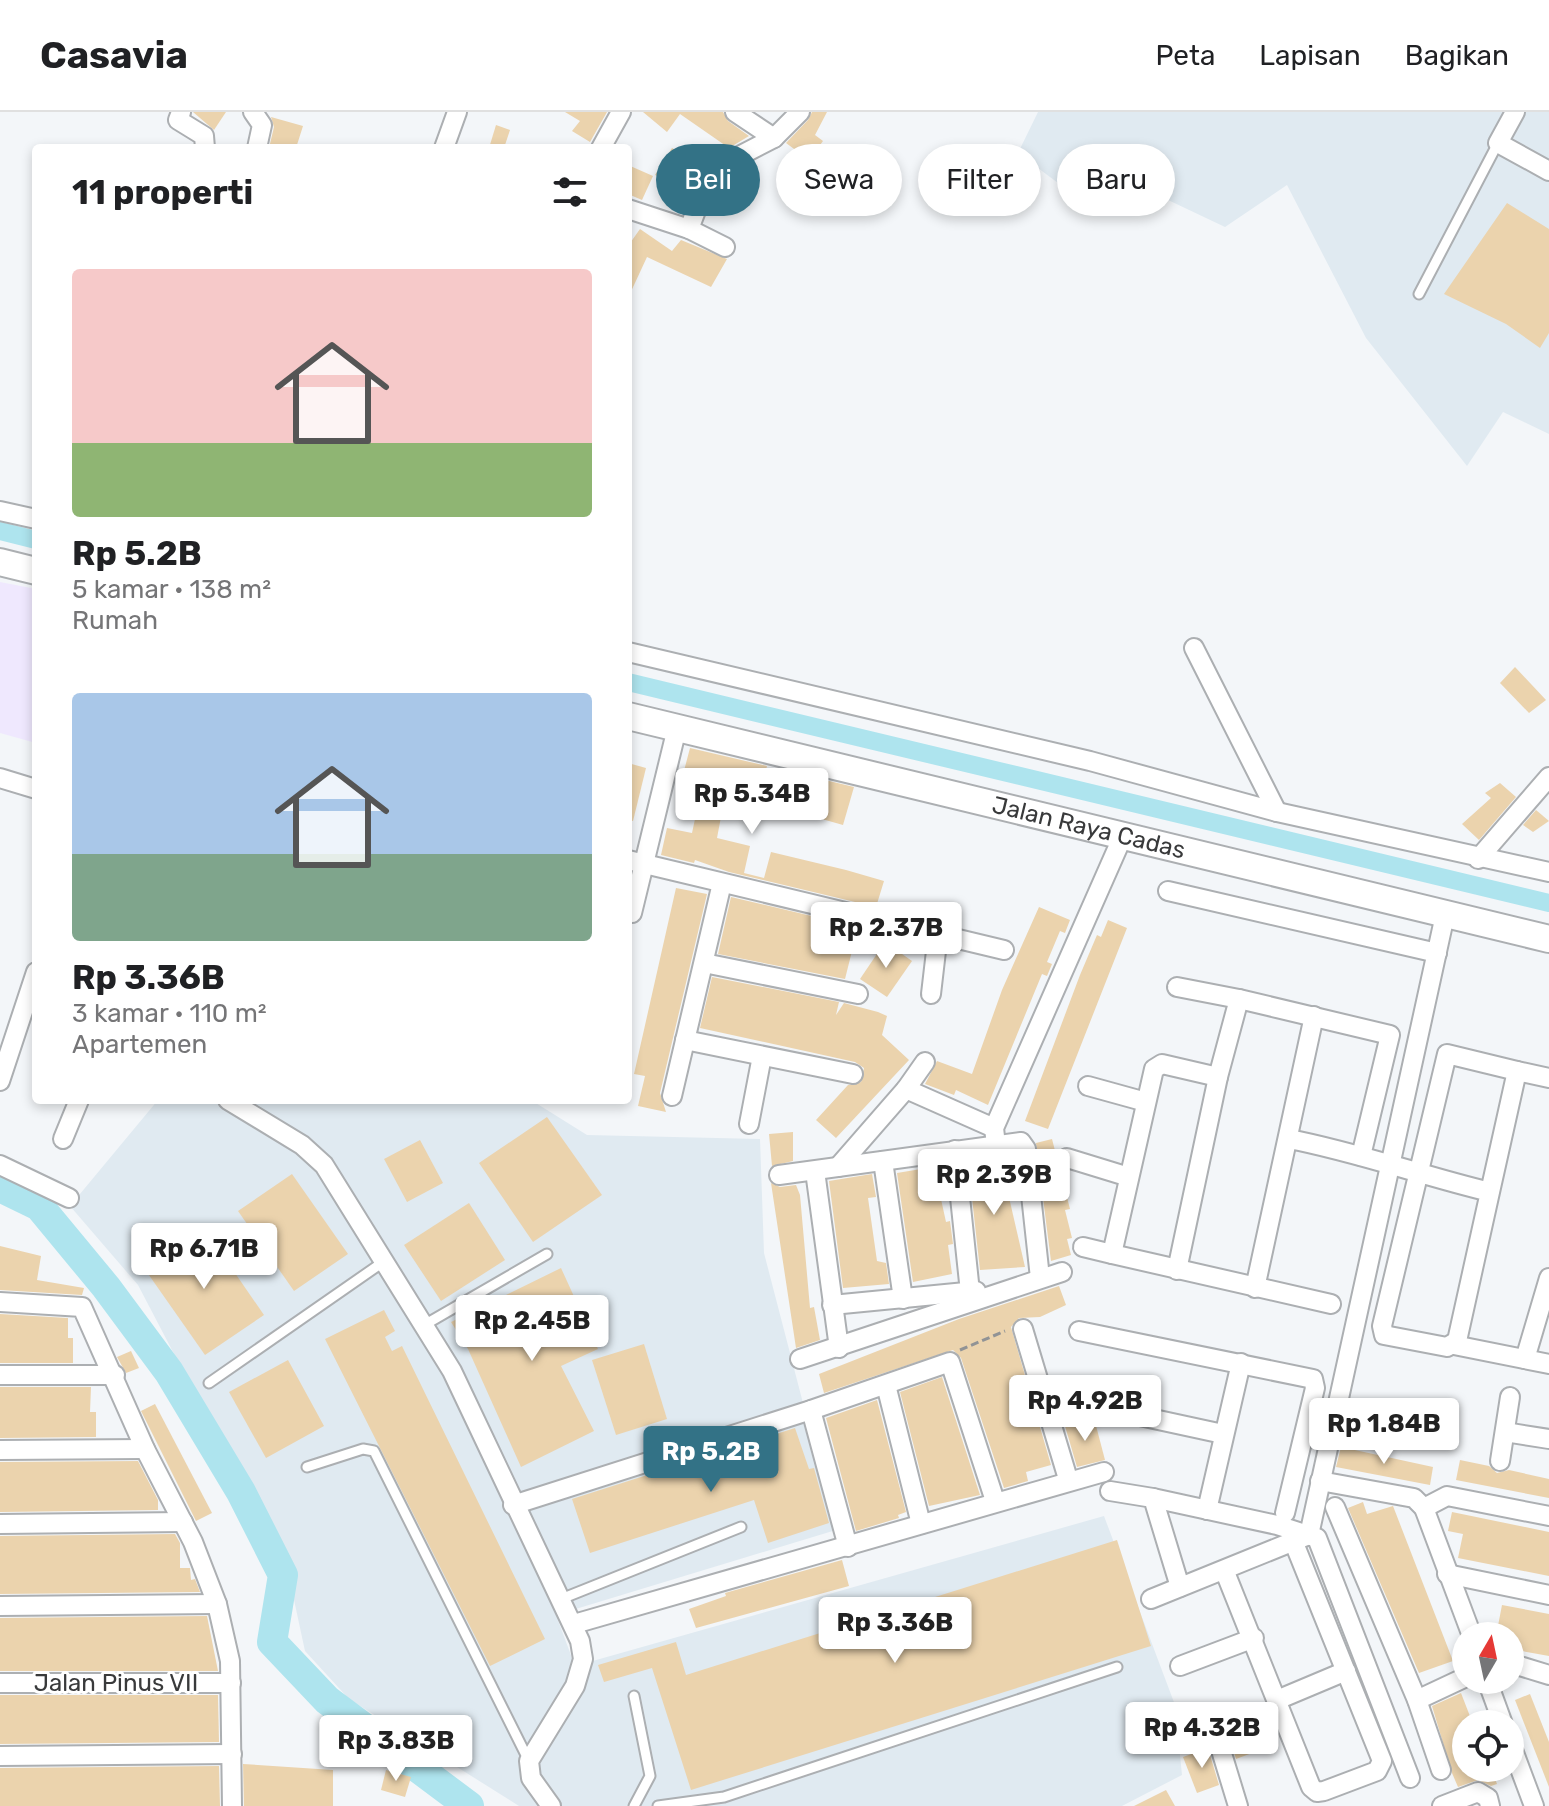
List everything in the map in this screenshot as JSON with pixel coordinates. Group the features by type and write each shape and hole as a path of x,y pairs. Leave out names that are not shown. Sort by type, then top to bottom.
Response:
{"street":[{"path":"181,112 178,120 204,136 205,144"},
{"path":"253,112 262,125 258,144"},
{"path":"445,144 457,112"},
{"path":"603,144 621,112"},
{"path":"735,112 774,138"},
{"path":"689,229 716,168 774,138 800,112"},
{"path":"1515,112 1498,143 1549,171"},
{"path":"632,210 689,229 725,247"},
{"path":"0,511 32,518"},
{"path":"0,562 32,570"},
{"path":"1194,648 1277,812"},
{"path":"632,653 1090,761 1277,812 1478,859 1549,872"},
{"name":"Jalan Raya Cadas","path":"632,717 1549,939"},
{"path":"632,913 636,862 677,728"},
{"path":"1478,859 1549,777"},
{"path":"0,778 32,788"},
{"path":"779,1175 955,1150 995,1136 1122,838"},
{"path":"636,862 1004,950"},
{"path":"672,1096 722,883"},
{"path":"1168,891 1437,953"},
{"path":"1225,1572 1254,1638 1311,1787 1317,1792 1377,1771 1382,1761 1346,1671 1302,1539 1320,1481 1445,915"},
{"path":"931,994 938,934"},
{"path":"704,963 858,994"},
{"path":"1177,987 1390,1035 1361,1156"},
{"path":"1177,1270 1218,1077 1239,999"},
{"path":"0,1081 28,1028 32,1000"},
{"path":"1255,1288 1314,1016"},
{"path":"685,1040 853,1074"},
{"path":"1549,1078 1447,1054 1381,1331 1384,1335 1549,1364"},
{"path":"749,1124 762,1056"},
{"path":"838,1167 906,1089 925,1062"},
{"path":"1112,1254 1146,1102 1158,1065 1218,1077"},
{"path":"1454,1345 1517,1071"},
{"path":"1088,1086 1146,1102"},
{"path":"906,1089 995,1136 1021,1142 1026,1149 1040,1278"},
{"path":"63,1139 77,1104"},
{"path":"234,1104 315,1155 386,1260 452,1371 513,1505 574,1624 583,1659 575,1686 529,1761 531,1778 551,1806"},
{"path":"1289,1139 1490,1192"},
{"path":"955,1150 970,1292"},
{"path":"1067,1158 1129,1177"},
{"path":"883,1161 903,1299"},
{"path":"0,1165 69,1198"},
{"path":"815,1171 839,1348"},
{"path":"1083,1247 1331,1304"},
{"path":"800,1359 1003,1289 1062,1272"},
{"path":"1525,1359 1549,1278"},
{"path":"832,1305 1003,1289"},
{"path":"0,1302 80,1306 115,1375 145,1449 183,1522 217,1604 231,1683 232,1806"},
{"path":"1023,1329 1068,1479"},
{"path":"1079,1331 1241,1363 1315,1382 1285,1513"},
{"path":"513,1505 951,1362 995,1501"},
{"path":"1207,1510 1241,1363"},
{"path":"0,1375 115,1375"},
{"path":"886,1385 921,1524"},
{"path":"1500,1461 1510,1397"},
{"path":"811,1410 848,1547"},
{"path":"1126,1413 1223,1434"},
{"path":"1505,1432 1549,1439"},
{"path":"0,1450 145,1449"},
{"path":"574,1624 848,1547 1068,1479 1104,1472"},
{"path":"1320,1481 1414,1498 1424,1508 1466,1622"},
{"path":"1110,1491 1207,1510 1302,1539"},
{"path":"1424,1508 1447,1496 1549,1516"},
{"path":"1153,1498 1180,1587"},
{"path":"1335,1507 1417,1700 1441,1770"},
{"path":"0,1524 183,1522"},
{"path":"1151,1599 1302,1539 1317,1538 1410,1778"},
{"path":"1447,1574 1549,1595"},
{"path":"0,1606 217,1604"},
{"path":"1180,1666 1254,1638"},
{"path":"1524,1667 1549,1675"},
{"path":"1277,1700 1346,1671"},
{"name":"Jalan Pinus VII","path":"0,1683 231,1683"},
{"path":"1417,1700 1452,1684"},
{"path":"1213,1724 1238,1806"},
{"path":"0,1756 232,1754"},
{"path":"1524,1779 1534,1806"},
{"path":"1442,1806 1478,1792 1488,1798 1490,1806"}],"lane":[{"path":"1419,294 1498,143"},
{"path":"426,1324 547,1254"},
{"path":"209,1383 386,1260"},
{"path":"307,1467 363,1449 374,1451 529,1761"},
{"path":"561,1599 741,1527"},
{"path":"658,1806 724,1797 1117,1667"},
{"path":"634,1696 650,1776 634,1806"}],"path":[{"path":"951,1362 956,1352 1012,1328 1023,1329"}],"shaded area":[{"path":"1038,112 1549,112 1549,434 1503,412 1467,466 1366,338 1287,185 1225,227 1175,203 1175,144 1057,144 1057,182 1041,170 1041,144 1022,144"},
{"path":"0,582 32,588 32,742 0,733"},
{"path":"155,1104 537,1104 587,1135 760,1139 764,1253 836,1530 556,1615 575,1666 1104,1516 1175,1705 1182,1775 1122,1806 519,1806 349,1699 305,1651 288,1572 138,1285 70,1206"}],"building":[{"path":"193,112 226,112 214,130"},
{"path":"565,112 607,112 590,142 572,131 580,121"},
{"path":"643,112 723,112 728,121 749,136 736,144 723,144 680,114 667,132"},
{"path":"812,112 827,112 815,135 823,141 821,144 786,143"},
{"path":"271,117 303,126 297,144 270,144 274,127"},
{"path":"496,125 510,130 505,144 490,144"},
{"path":"632,167 653,176 642,200 632,196"},
{"path":"1507,203 1549,229 1549,333 1540,348 1506,324 1444,294"},
{"path":"640,229 672,251 681,240 727,259 711,287 647,257 632,289 632,240"},
{"path":"1515,667 1546,700 1529,713 1500,683"},
{"path":"690,748 767,766 762,787 728,780 717,838 750,846 744,873 764,878 771,852 846,870 884,881 876,907 729,872 695,860 694,863 661,855 667,828 692,833 701,791 680,786"},
{"path":"632,764 646,768 632,821"},
{"path":"792,772 854,787 843,825 783,808"},
{"path":"1500,783 1516,797 1479,840 1462,824 1491,798 1485,793"},
{"path":"1536,810 1549,821 1533,832 1523,825"},
{"path":"676,888 707,894 660,1093 666,1112 638,1106 645,1076 634,1074"},
{"path":"731,897 858,927 845,979 718,954"},
{"path":"1039,907 1070,920 1065,933 1060,931 1047,962 1052,964 1047,976 1042,974 988,1105 956,1090 954,1095 925,1084 937,1061 972,1074 1002,990"},
{"path":"1108,920 1127,928 1048,1129 1025,1121 1080,975 1097,935 1101,937"},
{"path":"885,942 912,961 887,997 860,979"},
{"path":"712,977 839,1002 836,1015 844,1003 878,1012 887,1016 882,1035 909,1060 836,1138 816,1120 848,1085 861,1082 864,1068 855,1062 700,1028"},
{"path":"547,1117 602,1195 533,1242 479,1163"},
{"path":"793,1132 793,1161 772,1166 769,1134"},
{"path":"1052,1139 1070,1209 1065,1210 1072,1238 1067,1239 1071,1255 1051,1261 1036,1143"},
{"path":"420,1140 443,1183 407,1202 384,1159"},
{"path":"1000,1158 1025,1267 980,1270 968,1162"},
{"path":"939,1166 943,1189 939,1190 946,1222 950,1221 953,1244 948,1245 952,1274 913,1282 897,1173"},
{"path":"292,1174 348,1254 294,1291 238,1211"},
{"path":"872,1174 876,1197 868,1198 877,1261 886,1263 889,1284 843,1288 829,1181"},
{"path":"771,1183 780,1187 796,1185 800,1195 810,1308 814,1307 820,1340 796,1348"},
{"path":"469,1203 505,1260 441,1301 404,1245"},
{"path":"204,1228 264,1315 205,1355 144,1268"},
{"path":"0,1246 41,1256 37,1280 84,1288 82,1295 0,1290"},
{"path":"561,1268 598,1349 561,1366 594,1431 521,1467 468,1349 451,1322"},
{"path":"1059,1286 1066,1305 1040,1317 1019,1318 1011,1327 1051,1465 1026,1472 1028,1481 1004,1488 961,1358 953,1350 824,1393 819,1374 959,1319"},
{"path":"384,1310 395,1331 385,1337 392,1351 402,1346 545,1639 490,1666 325,1339"},
{"path":"0,1314 68,1318 68,1338 73,1338 73,1363 0,1363"},
{"path":"644,1344 667,1419 616,1435 592,1360"},
{"path":"131,1351 139,1368 126,1373 117,1357"},
{"path":"288,1360 324,1426 266,1458 229,1392"},
{"path":"942,1377 980,1495 929,1506 900,1392"},
{"path":"0,1387 91,1387 90,1412 96,1412 96,1437 0,1438"},
{"path":"877,1400 906,1512 898,1515 899,1518 856,1531 826,1418"},
{"path":"155,1404 212,1513 196,1521 141,1411"},
{"path":"1094,1418 1105,1460 1077,1467 1065,1426"},
{"path":"795,1428 809,1469 814,1468 829,1523 768,1543 754,1500 590,1553 572,1499"},
{"path":"1341,1447 1433,1467 1430,1485 1336,1467"},
{"path":"1460,1460 1489,1466 1497,1473 1509,1470 1549,1479 1549,1498 1456,1480"},
{"path":"138,1461 158,1500 158,1510 0,1512 0,1462"},
{"path":"1363,1502 1367,1514 1393,1506 1452,1661 1419,1673 1348,1508"},
{"path":"1452,1512 1549,1532 1549,1576 1458,1558 1463,1534 1448,1531"},
{"path":"175,1534 180,1543 180,1568 190,1568 191,1580 195,1579 200,1592 0,1594 0,1536"},
{"path":"1117,1540 1151,1646 691,1790 652,1668 604,1682 598,1665 676,1642 686,1675"},
{"path":"842,1560 849,1586 696,1628 689,1609 726,1596 725,1593"},
{"path":"1502,1605 1549,1614 1549,1656 1524,1652 1524,1622 1499,1622"},
{"path":"207,1616 218,1671 0,1671 0,1618"},
{"path":"1461,1694 1468,1710 1452,1710 1452,1773 1432,1706"},
{"path":"1530,1694 1549,1742 1549,1787 1524,1723 1524,1710 1519,1710 1515,1700"},
{"path":"0,1695 218,1695 219,1742 0,1744"},
{"path":"1233,1712 1252,1753 1236,1759 1223,1718"},
{"path":"1208,1748 1219,1785 1197,1793 1183,1757"},
{"path":"243,1764 333,1770 333,1806 244,1806"},
{"path":"219,1766 220,1806 0,1806 0,1768"},
{"path":"386,1770 411,1777 405,1797 381,1790"},
{"path":"1456,1782 1472,1782 1458,1787"},
{"path":"1166,1790 1175,1806 1134,1806"}],"waterway":[{"path":"0,531 32,539"},
{"path":"632,683 1549,903"},
{"path":"0,1187 39,1206 106,1287 169,1372 241,1492 283,1575 272,1642 327,1700 469,1806"}]}
